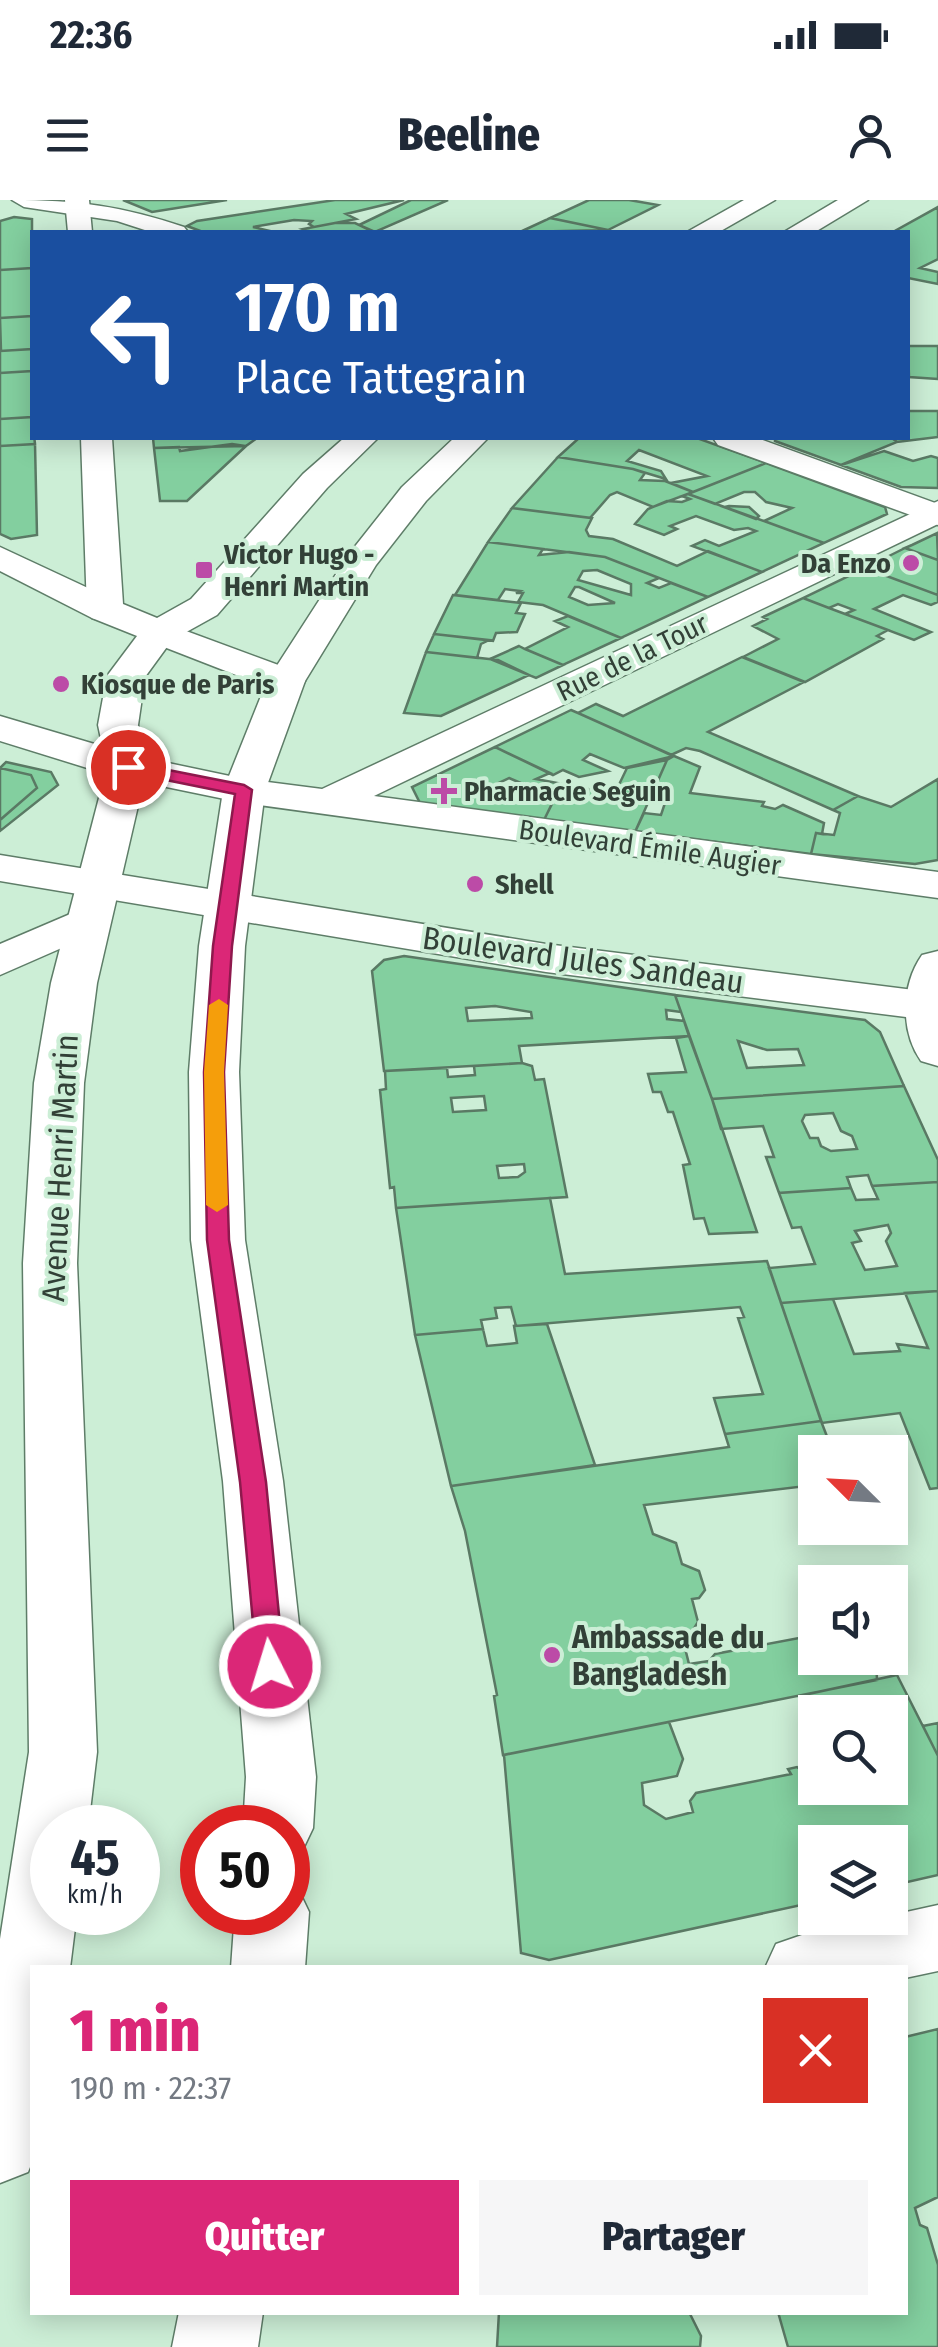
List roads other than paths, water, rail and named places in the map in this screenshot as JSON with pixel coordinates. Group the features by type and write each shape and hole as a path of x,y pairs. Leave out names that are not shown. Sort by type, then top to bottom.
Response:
{"main road":[{"path":"704,230 764,200"},
{"path":"801,230 856,200"},
{"path":"0,211 27,201 78,203 169,230"},
{"path":"78,203 80,230"},
{"path":"96,440 105,610"},
{"name":"Avenue Henri Martin","path":"55,1805 63,1752 50,1263 58,1083 93,902 128,767 118,725 126,676 159,632 204,607 314,481 360,440"},
{"path":"279,1805 281,1776 253,1482 218,1240 214,1072 228,904 244,790 286,681 361,561 414,494 470,440"},
{"path":"735,440 936,513"},
{"name":"Rue de la Tour","path":"326,803 936,513"},
{"path":"0,557 105,610 286,681"},
{"name":"Boulevard Émile Augier","path":"0,728 128,767 244,790 938,885"},
{"name":"Boulevard Jules Sandeau","path":"0,868 93,902 228,904 546,958 936,1007"},
{"path":"0,961 93,902"},
{"name":"Avenue Henri Martin","path":"34,1965 38,1935"},
{"path":"268,1965 270,1935"},
{"path":"816,1965 938,1938"},
{"name":"Avenue Henri Martin","path":"0,2145 21,2056 30,1992"},
{"path":"215,2347 220,2315"}],"place":[{"name":"Da Enzo","path":"911,563"},
{"name":"Victor Hugo - Henri Martin","path":"204,570"},
{"name":"Kiosque de Paris","path":"61,684"},
{"name":"Pharmacie Seguin","path":"444,791"},
{"name":"Shell","path":"475,884"},
{"name":"Ambassade du Bangladesh","path":"552,1655"}]}
